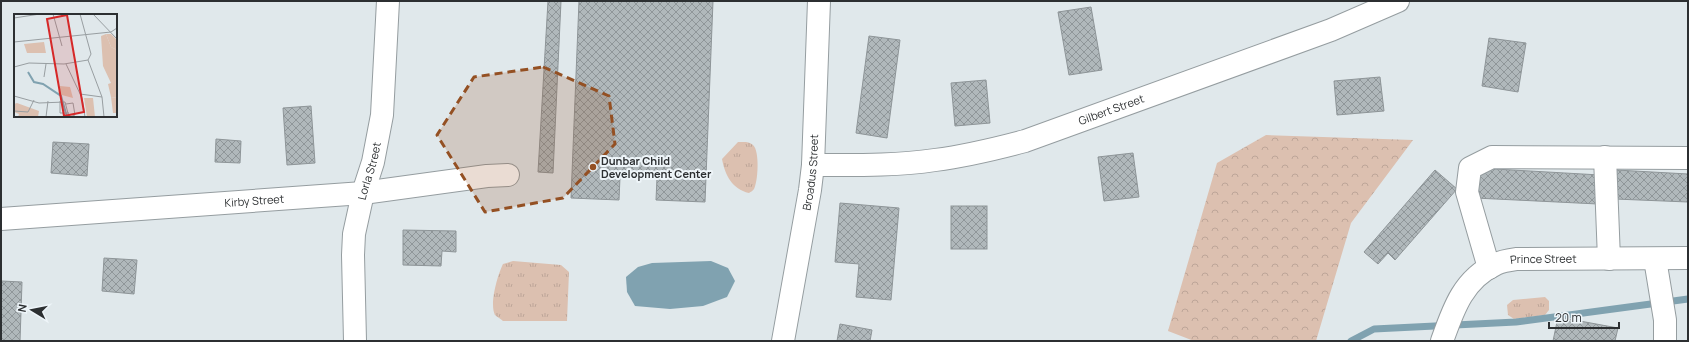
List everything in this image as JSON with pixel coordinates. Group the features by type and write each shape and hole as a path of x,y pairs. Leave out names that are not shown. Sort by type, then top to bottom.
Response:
{"street":[{"name":"Lorla Street","path":"355,341 354,234 363,193 373,162 382,115 388,1"},
{"name":"Broadus Street","path":"783,341 810,190 813,165 820,1"},
{"name":"Gilbert Street","path":"813,165 874,166 934,160 980,153 1025,141 1331,30 1370,8 1398,1"},
{"path":"1489,268 1467,192 1470,168 1492,157 1688,158"},
{"path":"1605,157 1609,259"},
{"name":"Kirby Street","path":"1,219 363,193 487,176 508,175"},
{"name":"Prince Street","path":"1442,341 1453,309 1463,290 1478,275 1496,264 1517,259 1688,258"},
{"path":"1655,259 1664,320 1664,341"}],"highlighted area":[{"path":"543,67 609,96 615,144 563,198 485,212 437,135 474,77"}],"green space":[{"path":"1266,135 1413,140 1351,223 1316,341 1194,341 1168,331 1217,163"},
{"path":"738,142 750,143 753,145 757,153 757,180 754,189 749,193 738,188 730,180 727,176 722,159"},
{"path":"513,261 561,265 569,272 567,321 503,321 495,315 493,304 499,275 503,264"},
{"path":"1545,297 1549,301 1549,310 1545,315 1514,319 1508,315 1507,305 1513,300"}],"water":[{"path":"711,261 728,268 735,281 727,297 703,306 670,309 635,306 627,292 626,277 638,267 652,263"}],"building":[{"path":"548,1 561,1 553,173 538,172"},
{"path":"579,1 713,1 705,202 656,200 657,178 620,177 619,200 571,198"},
{"path":"1091,7 1102,70 1069,75 1058,12"},
{"path":"869,36 900,40 887,138 856,133"},
{"path":"1489,38 1526,43 1518,92 1482,86"},
{"path":"1380,77 1384,111 1337,115 1334,81"},
{"path":"986,80 990,123 955,126 951,83"},
{"path":"311,106 315,163 287,165 283,108"},
{"path":"216,139 241,141 240,163 215,162"},
{"path":"53,142 89,144 87,176 51,173"},
{"path":"1133,153 1139,197 1104,201 1098,157"},
{"path":"1477,168 1600,175 1598,204 1475,198"},
{"path":"1435,170 1457,189 1395,260 1388,253 1378,264 1364,252"},
{"path":"1616,170 1688,174 1688,202 1615,199"},
{"path":"840,203 899,208 891,300 856,297 859,264 835,262"},
{"path":"951,206 987,206 987,249 951,249"},
{"path":"403,230 456,231 456,252 442,251 441,266 403,265"},
{"path":"104,258 137,260 134,294 102,291"},
{"path":"1,281 22,282 20,341 1,341"},
{"path":"1558,317 1618,328 1615,341 1553,341"},
{"path":"840,324 872,330 870,341 837,341"}],"waterway":[{"path":"1351,341 1374,329 1516,322 1688,299"}],"place":[{"name":"Dunbar Child Development Center","path":"593,167"}]}
